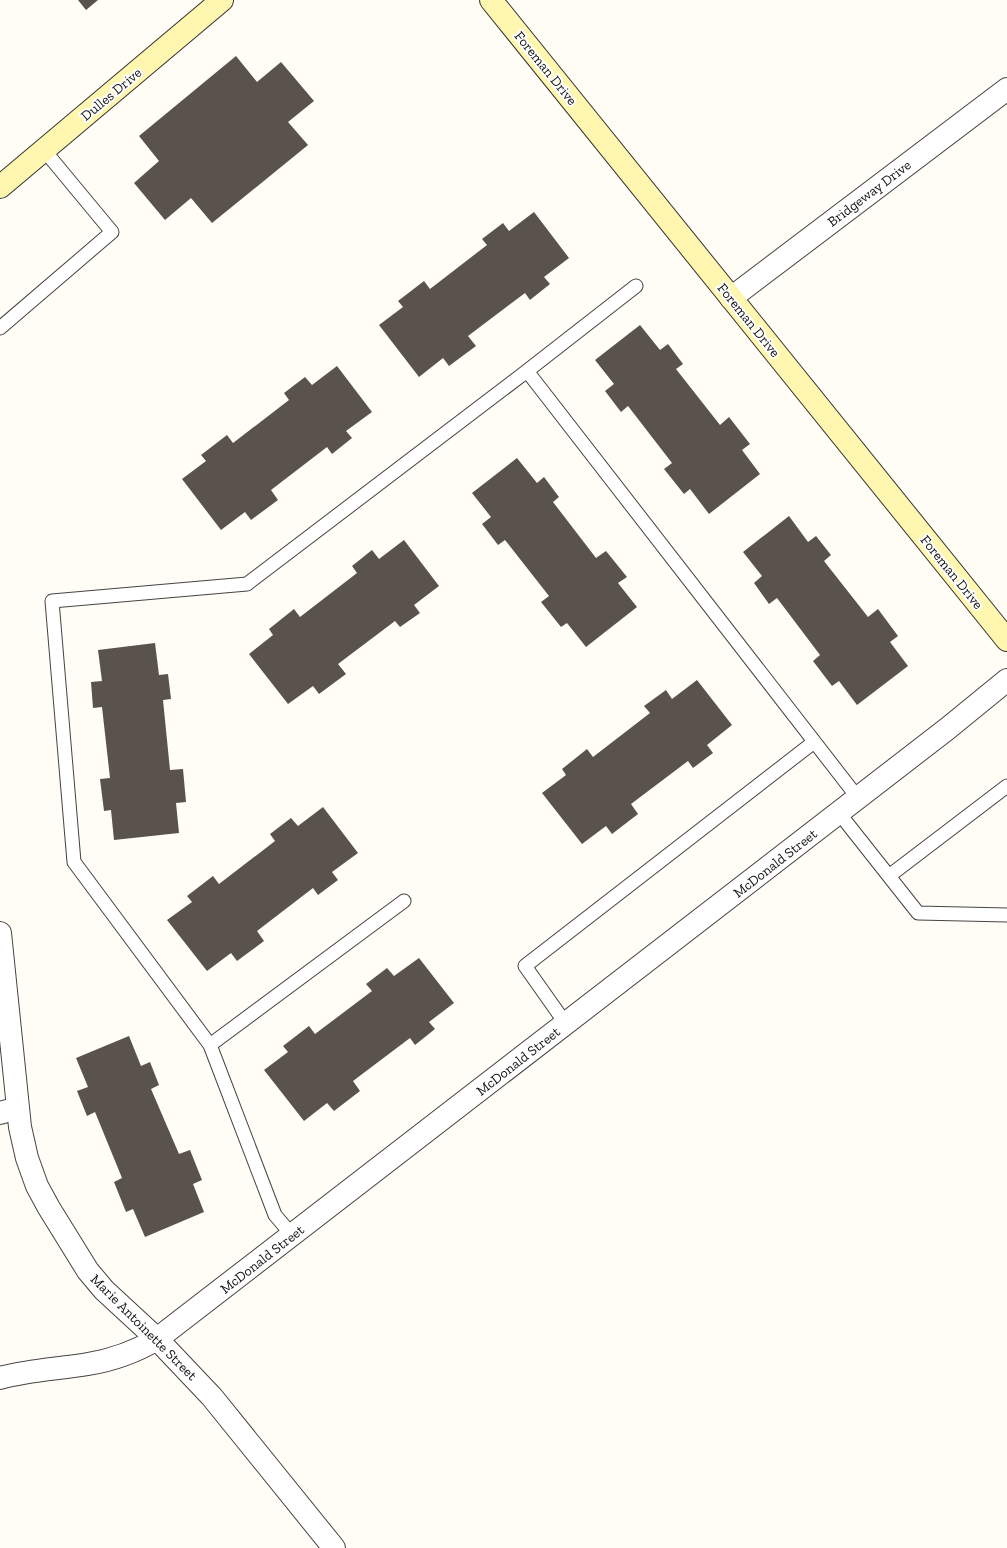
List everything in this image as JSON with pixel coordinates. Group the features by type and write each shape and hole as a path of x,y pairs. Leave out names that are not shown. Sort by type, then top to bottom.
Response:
{"street":[{"name":"Dulles Drive","path":"0,187 222,0"},
{"name":"Foreman Drive","path":"491,0 1007,640"},
{"name":"Bridgeway Drive","path":"731,298 1007,89"},
{"name":"McDonald Street","path":"0,1378 21,1372 88,1364 115,1358 138,1350 157,1339 839,813 1007,680"},
{"name":"Marie Antoinette Street","path":"0,933 9,1110 20,1127 27,1158 37,1186 88,1271 104,1290 157,1339 212,1397 334,1548"}],"lane":[{"path":"0,328 112,232 44,150"},
{"path":"292,1235 275,1215 210,1045 74,862 52,601 247,584 636,286"},
{"path":"527,371 858,798"},
{"path":"566,1024 525,966 814,742"},
{"path":"889,876 1007,786"},
{"path":"839,813 918,913 1007,915"},
{"path":"210,1045 404,901"}],"building":[{"path":"78,0 98,0 86,10"},
{"path":"236,56 257,82 281,62 314,101 288,122 308,145 212,223 191,198 165,220 134,183 159,161 139,136"},
{"path":"534,212 569,258 544,277 550,284 530,300 525,293 468,336 476,346 449,366 443,358 419,377 379,325 403,307 398,301 424,281 430,289 487,245 482,239 503,223 509,231"},
{"path":"640,325 660,350 668,344 683,364 676,369 720,425 729,417 750,444 742,450 760,474 709,514 690,489 684,494 664,469 672,463 628,406 621,412 605,391 614,384 595,360"},
{"path":"337,366 372,412 346,431 352,438 332,454 327,447 271,490 278,500 251,520 245,512 221,530 182,479 206,461 201,455 227,435 233,443 289,400 284,393 305,377 312,385"},
{"path":"517,458 537,483 544,477 559,497 553,502 596,558 606,551 627,577 618,583 637,607 586,647 567,623 561,627 541,602 549,596 505,540 498,545 482,524 491,517 472,493"},
{"path":"789,516 808,542 816,536 831,555 824,561 868,617 878,609 898,636 890,642 908,666 857,705 839,681 832,686 813,661 820,655 777,598 769,604 754,583 762,576 743,552"},
{"path":"404,540 439,586 414,605 420,613 400,627 395,621 338,664 346,674 319,694 313,686 288,704 249,654 273,635 269,629 294,609 300,617 357,573 352,566 372,550 379,559"},
{"path":"155,643 159,675 168,674 171,699 163,700 170,770 183,769 186,802 176,803 179,833 114,840 111,810 104,811 100,779 110,778 102,707 93,708 91,682 102,681 98,650"},
{"path":"697,680 732,725 707,745 713,753 693,768 688,761 631,804 638,814 612,834 606,826 582,844 542,793 566,775 562,769 587,749 593,757 650,713 644,706 666,690 672,699"},
{"path":"323,807 358,853 332,872 338,880 318,895 313,888 257,931 264,941 237,961 231,953 207,971 167,920 192,902 187,896 213,876 219,884 275,841 270,834 291,818 298,826"},
{"path":"419,958 454,1003 429,1022 435,1029 415,1045 410,1038 353,1081 360,1091 334,1111 327,1103 304,1121 264,1070 288,1052 283,1046 309,1026 315,1034 372,991 366,984 387,968 394,976"},
{"path":"129,1036 141,1066 150,1062 159,1085 151,1089 179,1154 190,1150 202,1180 193,1184 204,1212 145,1237 133,1209 126,1212 114,1182 122,1178 95,1112 87,1116 77,1091 88,1087 76,1058"}]}
